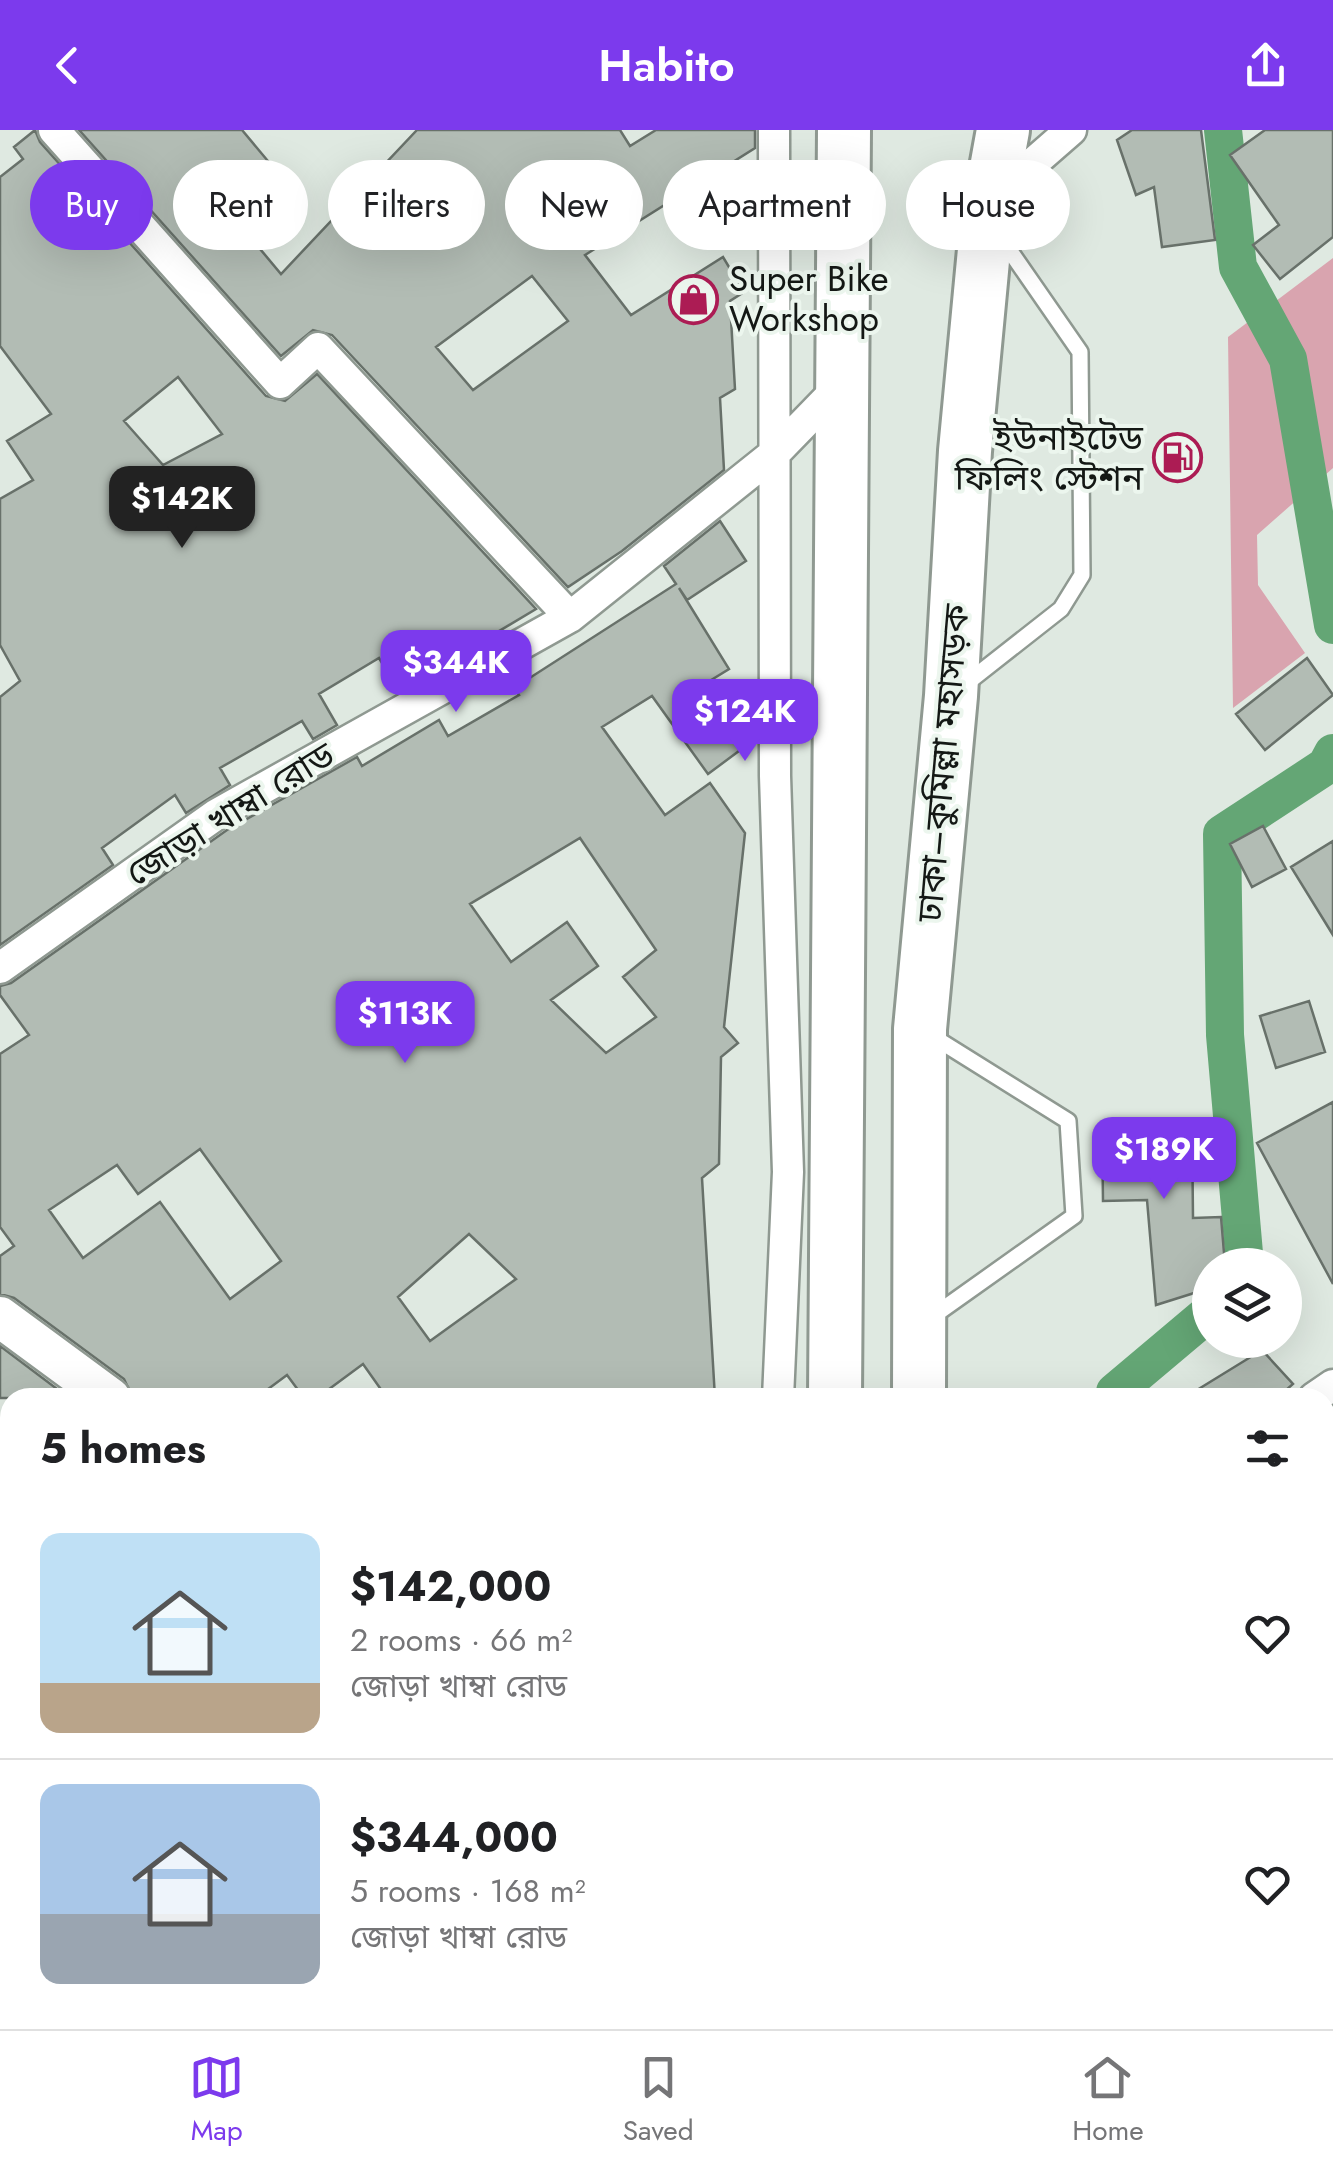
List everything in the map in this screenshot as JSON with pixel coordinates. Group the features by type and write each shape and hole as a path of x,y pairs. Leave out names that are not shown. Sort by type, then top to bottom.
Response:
{"highway":[{"path":"835,1388 844,130"},
{"name":"ঢাকা–কুমিল্লা মহাসড়ক","path":"998,160 1004,130"},
{"name":"ঢাকা–কুমিল্লা মহাসড়ক","path":"919,1388 920,1029 951,696 965,452 984,250"}],"street":[{"path":"54,130 280,382 318,348 570,618"},
{"path":"774,130 775,776 788,1172 778,1388"},
{"path":"1037,160 1072,130"},
{"name":"জোড়া খাম্বা রোড","path":"0,968 217,814 570,618 775,453 845,380"},
{"path":"0,1317 96,1388"}],"lane":[{"path":"951,696 1062,608 1082,574 1080,352 1009,250"},
{"path":"920,1029 1068,1121 1074,1216 920,1326"}],"shaded area":[{"path":"1333,258 1333,468 1257,535 1258,585 1305,653 1233,708 1228,337"}],"building":[{"path":"35,130 56,160 30,160 30,250 136,250 266,396 285,401 317,374 536,609 399,691 379,658 319,694 337,725 313,739 302,721 220,768 230,785 186,813 175,795 102,848 113,865 0,945 0,697 20,681 0,645 0,499 33,480 7,441 51,414 0,346 0,177 23,159 14,147","holes":["178,377 222,434 163,465 124,421"]},
{"path":"79,130 242,130 267,160 173,160 173,235 153,213 153,160 106,160"},
{"path":"417,130 620,130 630,146 656,130 755,130 755,148 736,160 663,160 663,206 643,218 643,160 505,160 505,250 593,250 585,255 631,315 723,257 744,292 730,301 735,389 720,398 724,470 622,551 568,587 332,335 313,330 281,356 186,250 261,250 281,274 308,250 328,224 328,250 485,250 485,160 389,160","holes":["532,276 568,321 473,390 436,347"]},
{"path":"1132,130 1201,130 1215,240 1162,247 1154,187 1136,195 1117,140"},
{"path":"1265,130 1333,130 1333,237 1280,279 1253,245 1279,225 1230,155"},
{"path":"720,521 746,561 687,600 679,588 729,669 703,685 747,745 708,774 652,696 602,727 665,815 710,783 745,833 724,1027 738,1043 721,1057 719,1164 702,1178 714,1388 380,1388 363,1364 331,1388 297,1388 287,1375 269,1388 128,1388 124,1379 14,1298 0,1294 0,1256 14,1246 0,1227 0,1054 29,1035 0,995 0,986 11,983 227,830 357,757 362,766 439,720 448,736 519,695 514,688 676,584 664,566","holes":["580,838 656,950 623,977 656,1017 606,1053 551,1000 598,966 567,922 511,962 470,904","200,1149 281,1261 230,1299 160,1202 83,1258 49,1210 117,1165 138,1194","469,1234 516,1279 430,1341 398,1297"]},
{"path":"1307,658 1333,695 1265,750 1236,714"},
{"path":"1263,826 1286,869 1252,887 1230,844"},
{"path":"1333,841 1333,935 1291,867"},
{"path":"1309,1001 1325,1052 1276,1068 1260,1016"},
{"path":"1333,1102 1333,1284 1257,1143"},
{"path":"1192,1122 1193,1218 1221,1217 1224,1248 1192,1248 1192,1294 1156,1305 1147,1200 1103,1201 1102,1123"},
{"path":"0,1346 56,1388 0,1388"},
{"path":"1249,1358 1269,1358 1293,1384 1288,1388 1200,1388"}],"waterway":[{"path":"1223,130 1238,267 1288,359 1333,625"},
{"path":"1244,1248 1225,1035 1222,834 1326,766 1333,753"},
{"path":"1120,1388 1192,1327"}],"place":[{"name":"Super Bike Workshop","path":"694,299"},
{"name":"ইউনাইটেড ফিলিং স্টেশন","path":"1178,458"}]}
